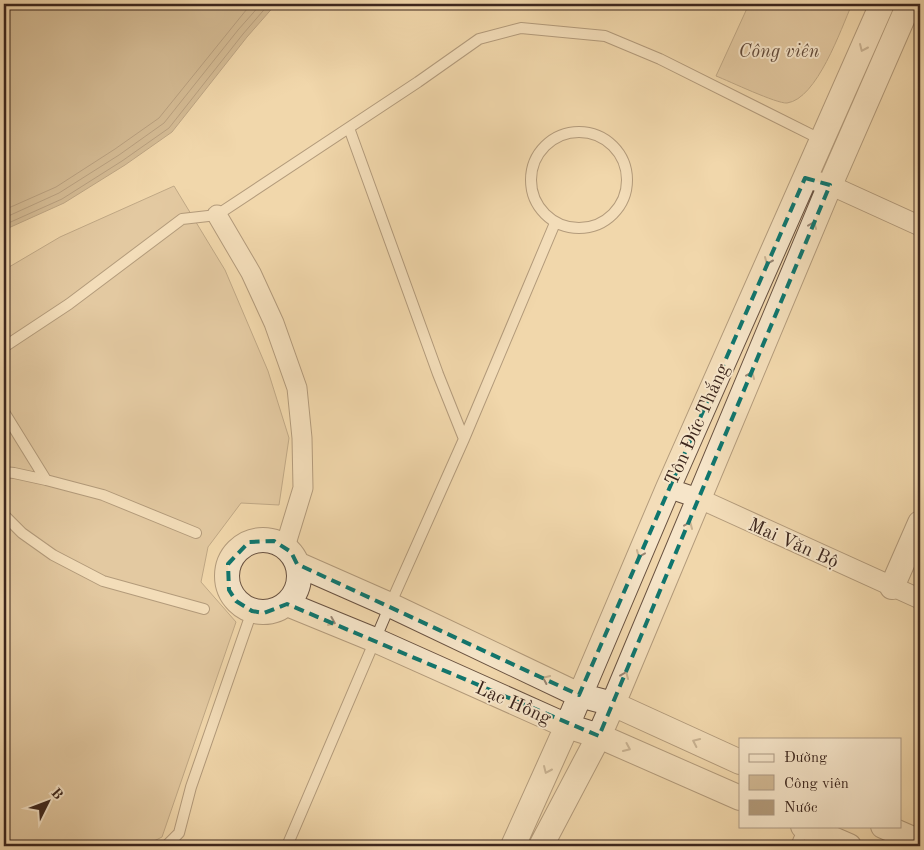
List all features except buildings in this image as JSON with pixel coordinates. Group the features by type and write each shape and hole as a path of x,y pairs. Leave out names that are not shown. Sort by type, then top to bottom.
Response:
{"street":[{"name":"Tôn Đức Thắng","path":"513,846 567,726 668,488 882,4"},
{"name":"Tôn Đức Thắng","path":"541,846 599,736 613,704 830,185 908,4"},
{"path":"805,178 830,185 920,226"},
{"path":"216,214 251,273 274,323 297,388 302,438 303,488 291,556"},
{"name":"Mai Văn Bộ","path":"668,488 700,499 920,599"},
{"path":"892,587 920,523"},
{"path":"262,540 274,541 291,556 300,576 298,588 287,604 277,610 264,613 252,611 236,600 229,590 226,577 228,564 234,553 249,542 262,540"},
{"name":"Lạc Hồng","path":"291,556 579,695 613,704 739,762"},
{"name":"Lạc Hồng","path":"287,604 374,640 567,726 599,736 739,798"},
{"path":"811,828 844,838"},
{"path":"888,828 920,842"}],"lane":[{"path":"4,347 69,304 182,219 216,214 349,128 479,39 520,28 605,36 660,59 822,140"},
{"path":"349,128 438,374 464,439"},
{"path":"569,132 590,132 608,141 622,156 628,176 625,196 615,213 598,225 579,229 555,223 542,212 532,194 530,174 537,155 550,140 569,132"},
{"path":"287,846 374,640 464,439 555,223"},
{"path":"4,412 46,480"},
{"path":"4,472 46,480 103,495 196,533"},
{"path":"4,515 22,533 53,555 103,581 204,610"},
{"path":"166,846 178,833 191,787 252,611"},
{"path":"796,846 803,828"}],"highlighted area":[{"path":"805,178 830,185 599,736 287,604 264,613 252,611 236,601 229,590 228,564 249,542 274,541 291,552 297,564 579,695"}],"green space":[{"name":"Công viên","path":"749,4 852,4 835,45 818,77 798,99 787,103 782,102 716,76"},
{"path":"174,186 225,270 268,371 289,438 279,505 241,503 208,547 201,582 236,622 162,837 144,846 4,846 4,270 60,237"}],"water":[{"path":"4,4 276,4 247,37 172,132 125,165 64,203 4,230"}]}
